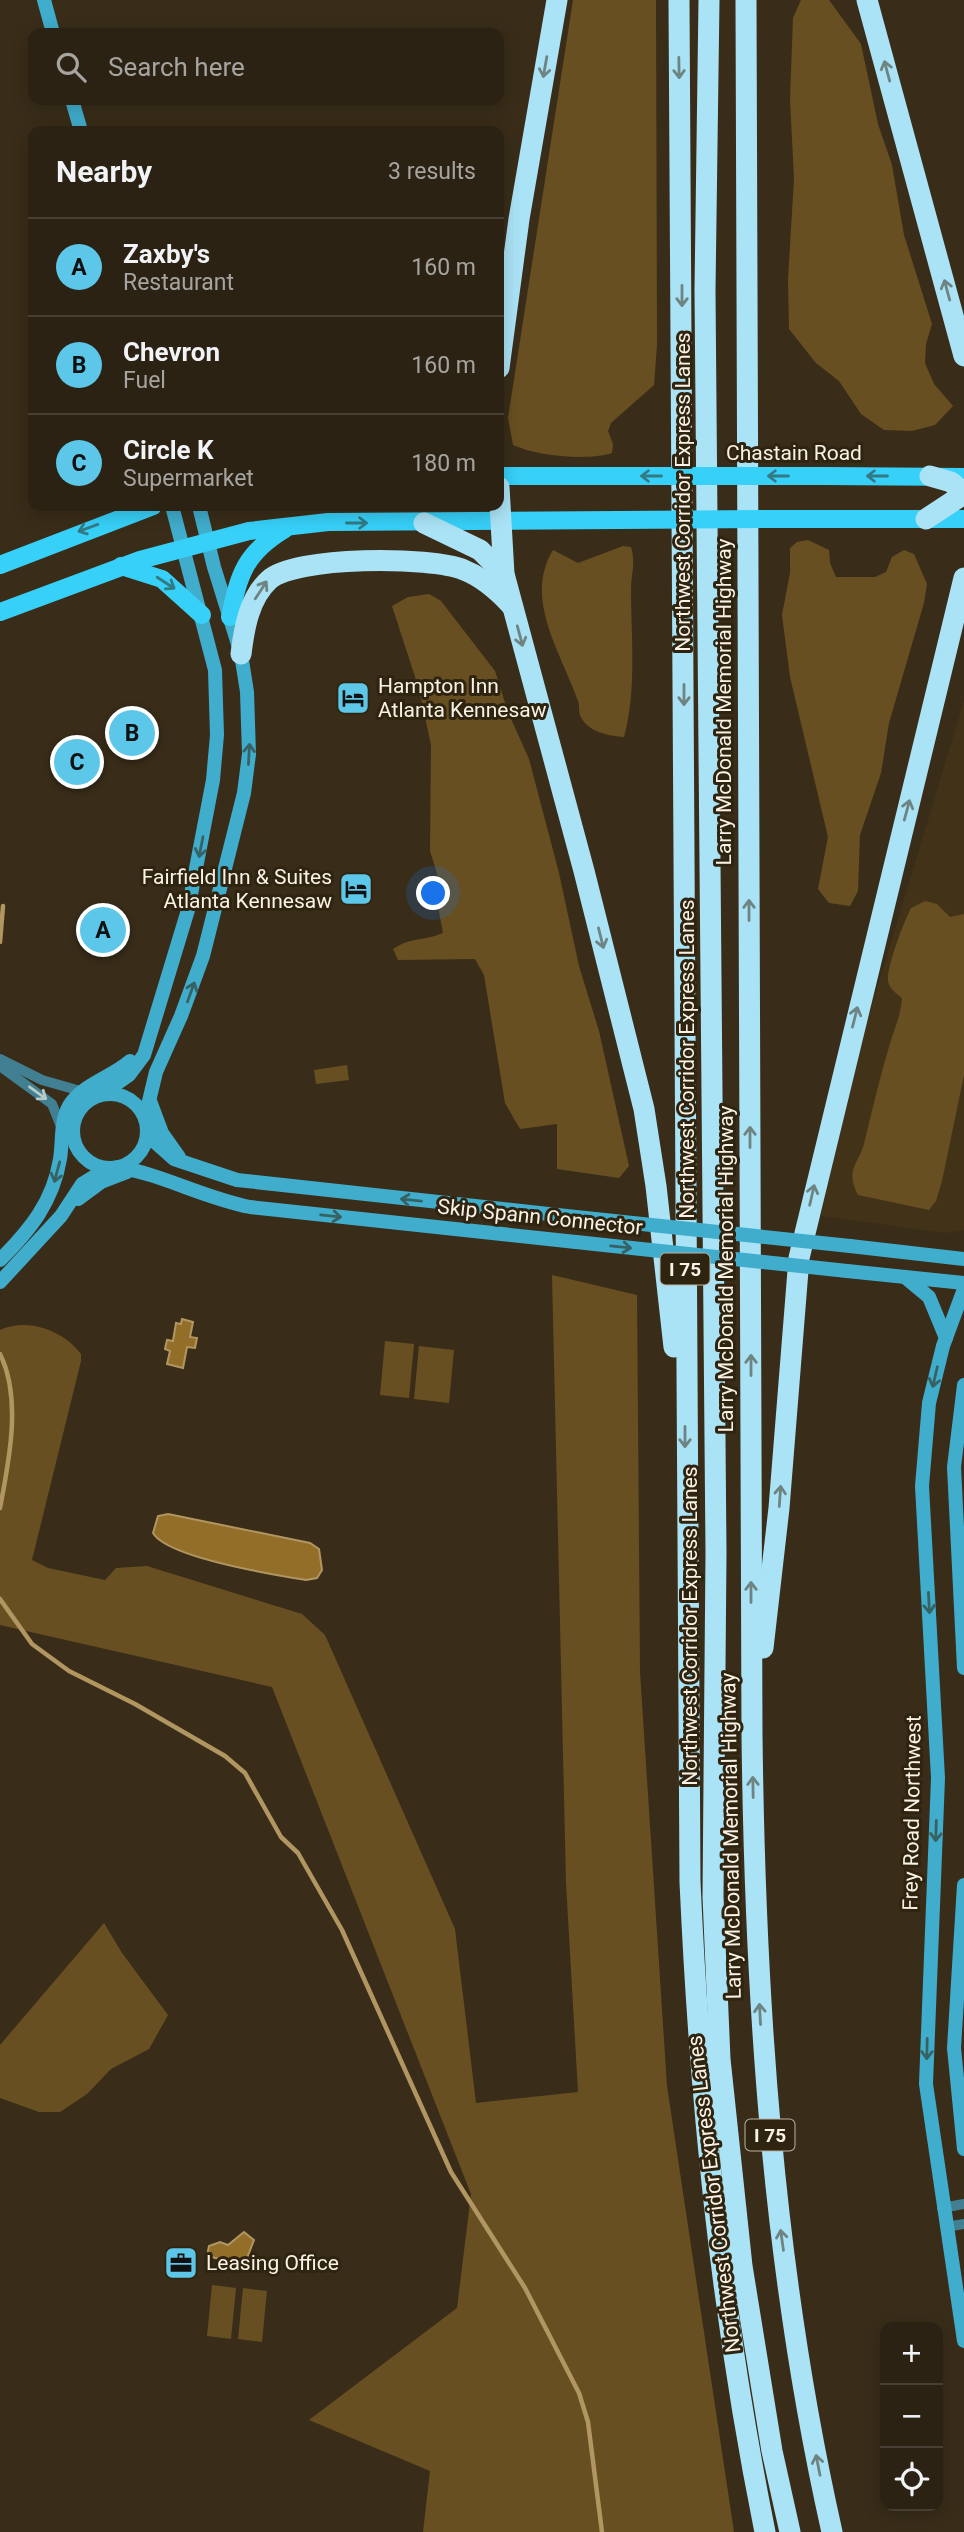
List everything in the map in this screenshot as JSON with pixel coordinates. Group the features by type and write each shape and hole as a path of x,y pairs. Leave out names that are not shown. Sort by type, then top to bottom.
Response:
{"highway":[{"path":"504,331 519,219 557,0"},
{"name":"Larry McDonald Memorial Highway","path":"679,0 688,1794 697,2038 708,2173 725,2309 765,2532"},
{"name":"Northwest Corridor Express Lanes","path":"709,0 705,290 716,1553 713,1897 720,2059 742,2266 772,2451 790,2532"},
{"name":"Larry McDonald Memorial Highway","path":"746,0 752,1734 756,1933 774,2183 799,2359 831,2532"},
{"path":"867,0 964,356"},
{"path":"926,519 964,493 951,482 930,476"},
{"path":"501,511 504,574 644,1109 656,1186 670,1318 685,1407"},
{"path":"424,523 480,550 504,574"},
{"path":"241,654 245,626 257,594 268,580 285,569 303,565 408,561 446,564 466,570 489,584 512,607"},
{"path":"752,1734 779,1508 799,1258 890,876 963,587"},
{"path":"947,658 964,629"}],"main road":[{"name":"Chastain Road","path":"504,476 964,477"},
{"path":"0,565 78,532 139,511"},
{"path":"0,612 121,566 184,547 291,526 502,520 964,519"},
{"path":"230,617 243,567 261,546 291,526"},
{"path":"121,566 162,579 202,615"}],"street":[{"path":"44,0 52,28"},
{"path":"73,105 80,126"},
{"path":"114,1168 84,1158 72,1134 80,1108 145,1045 181,939 216,760 215,670 173,511"},
{"path":"61,1216 82,1184 135,1159 147,1135 145,1118 149,1096 203,956 244,793 249,724 241,654 214,567 200,511"},
{"path":"0,1059 41,1080 95,1094 128,1098 145,1118"},
{"path":"0,1066 52,1104 62,1131"},
{"path":"0,1260 43,1212 59,1168 62,1131 69,1106 95,1094"},
{"path":"149,1096 166,1141 188,1165"},
{"name":"Skip Spann Connector","path":"147,1135 165,1153 188,1165 225,1177 263,1184 964,1258"},
{"name":"Skip Spann Connector","path":"114,1168 163,1177 208,1196 264,1209 964,1283"},
{"path":"0,1282 61,1216 96,1186 135,1170"},
{"path":"904,1277 929,1297 946,1338"},
{"name":"Frey Road Northwest","path":"964,1289 946,1338 929,1403 922,1486 938,1778 926,2084 942,2207 964,2341"},
{"path":"964,1385 954,1467 964,1668"},
{"path":"964,1885 954,2048 964,2149"},
{"path":"942,2207 964,2204"},
{"path":"946,2227 964,2224"}],"shaded area":[{"path":"573,0 656,0 657,345 654,385 611,423 608,431 613,444 612,453 589,457 548,454 513,445 508,418"},
{"path":"801,0 829,0 861,44 878,124 892,165 904,235 932,324 926,344 925,363 934,384 953,406 935,425 912,431 884,430 861,414 839,381 816,363 789,329 788,279 794,179 790,99 793,18"},
{"path":"808,540 829,550 830,563 836,577 875,577 886,572 892,557 904,550 914,554 927,584 924,603 889,723 881,773 860,835 858,891 850,906 829,903 818,889 828,837 790,677 782,615 790,573 790,548 797,542"},
{"path":"623,546 631,547 633,563 632,682 624,737 594,730 580,715 578,701 548,626 542,588 545,569 553,550 578,563"},
{"path":"429,594 441,601 495,671 508,712 529,759 559,873 579,966 599,1031 629,1166 619,1178 557,1169 557,1124 520,1129 505,1103 484,975 475,959 398,960 393,949 443,933 437,901 439,880 430,851 431,745 419,689 392,606 408,597"},
{"path":"964,701 964,1230 946,1233 821,1216 859,1049"},
{"path":"925,901 937,904 950,917 964,914 964,1075 942,1181 936,1201 929,1210 858,1195 852,1178 854,1166 863,1148 901,1009 902,998 893,990 888,980 890,964 911,908"},
{"path":"347,1065 349,1080 316,1084 314,1070"},
{"path":"552,1275 637,1295 640,1672 667,2086 734,2532 423,2532 430,2471 309,2420 457,2308 471,2194 272,1687 0,1625 0,1330 11,1326 33,1326 45,1328 65,1339 81,1354 81,1361 32,1560 48,1568 105,1580 116,1568 147,1566 302,1614 325,1635 455,1929 476,2103 578,2092 566,1883"},
{"path":"182,1319 193,1322 190,1337 197,1338 195,1348 187,1347 183,1368 167,1364 170,1351 165,1349 167,1340 173,1341 176,1323 181,1324"},
{"path":"385,1341 414,1344 409,1398 380,1395"},
{"path":"419,1346 454,1350 449,1403 414,1399"},
{"path":"168,1514 310,1543 319,1549 322,1570 317,1578 306,1580 200,1558 163,1542 153,1533 158,1516"},
{"path":"104,1923 122,1953 168,2015 149,2049 111,2069 87,2094 60,2112 39,2112 0,2098 0,2045"},
{"path":"244,2232 254,2240 247,2258 232,2262 207,2256 209,2246 220,2242 228,2245"},
{"path":"212,2285 236,2288 231,2339 207,2336"},
{"path":"243,2288 267,2291 262,2342 238,2339"}],"waterway":[{"path":"0,942 3,906"},
{"path":"0,1354 7,1371 12,1410 10,1450 0,1508"},
{"path":"0,1599 32,1644 69,1671 135,1704 225,1756 245,1773 281,1837 298,1853 342,1930 451,2172 525,2288 579,2393 588,2422 602,2532"}],"place":[{"name":"Hampton Inn Atlanta Kennesaw","path":"353,698"},
{"name":"Chevron","path":"132,733"},
{"name":"Circle K","path":"77,762"},
{"name":"Fairfield Inn & Suites Atlanta Kennesaw","path":"356,889"},
{"name":"Zaxby's","path":"103,930"},
{"name":"Leasing Office","path":"181,2263"}]}
